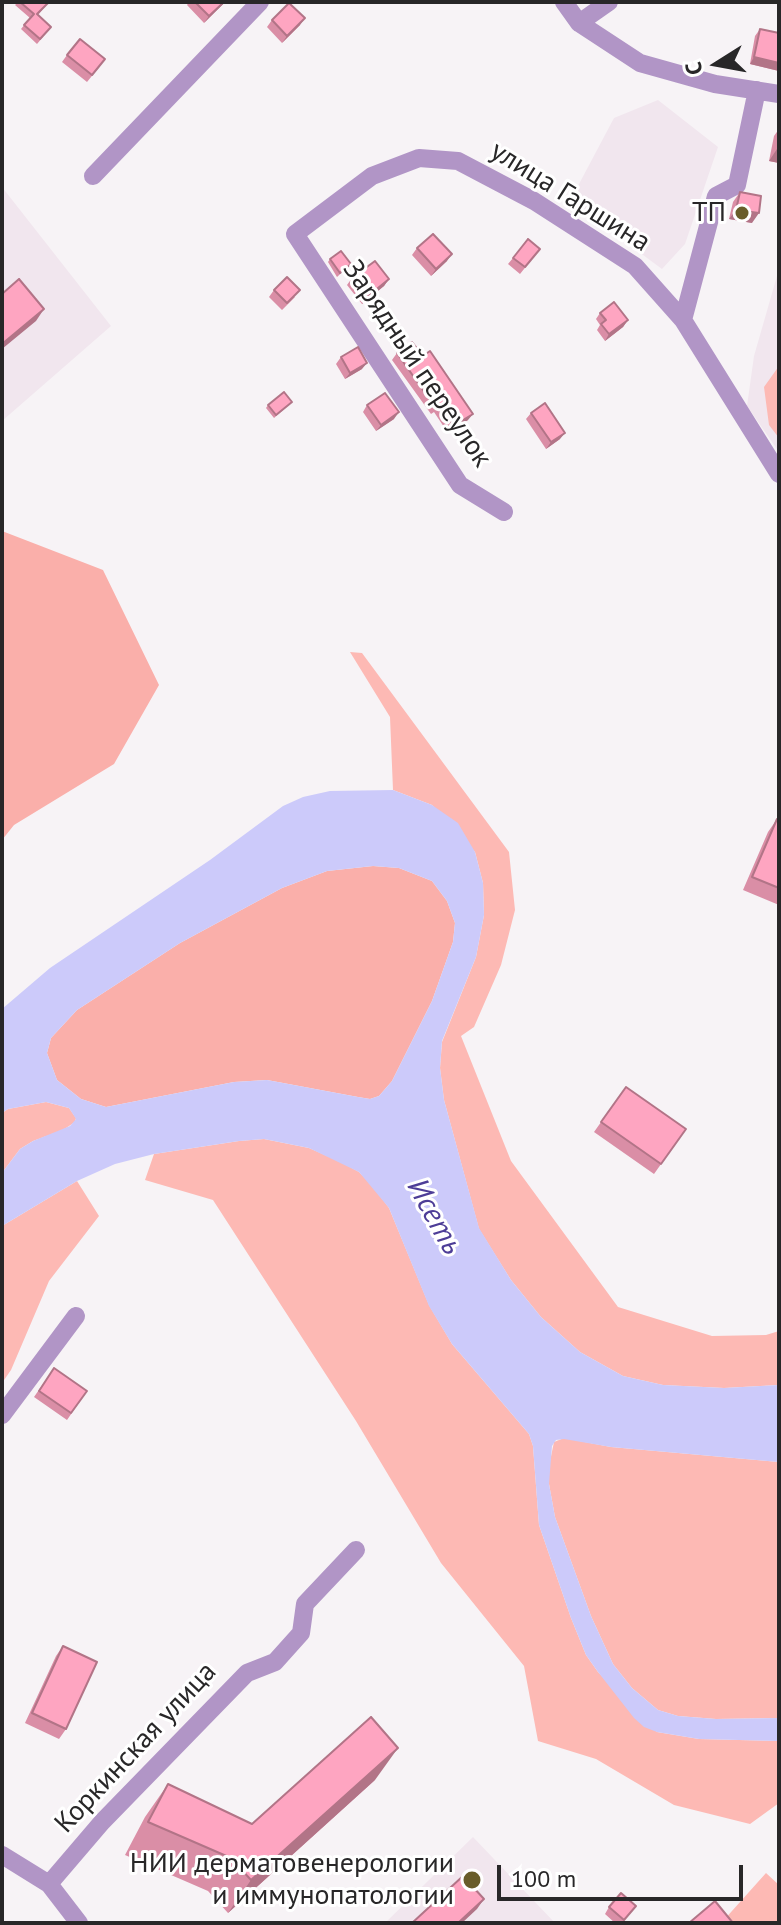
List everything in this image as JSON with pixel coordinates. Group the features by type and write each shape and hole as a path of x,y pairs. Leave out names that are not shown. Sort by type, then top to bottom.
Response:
{"street":[{"path":"93,176 260,2"},
{"path":"564,2 579,23 640,63 715,84 779,94"},
{"path":"579,23 609,2"},
{"path":"683,320 716,196 737,185 757,90"},
{"name":"улица Гаршина","path":"419,158 458,161 534,201 635,266 683,320 779,474"},
{"name":"Зарядный переулок","path":"419,158 372,176 295,234 460,485 504,512"},
{"path":"2,1415 76,1316"},
{"name":"Коркинская улица","path":"49,1884 102,1822 247,1673 275,1662 301,1633 305,1604 356,1550"},
{"path":"2,1855 49,1884 79,1923"}],"shaded area":[{"path":"658,100 718,147 685,244 662,269 570,201 614,118"},
{"path":"2,187 111,326 2,421"},
{"path":"779,269 779,452 747,406 754,356"},
{"path":"779,366 779,438 769,425 764,387"},
{"path":"2,531 103,570 159,685 114,764 14,825 2,840"},
{"path":"350,652 362,653 509,852 515,910 501,965 474,1027 461,1036 511,1161 618,1307 712,1336 766,1335 779,1331 779,1385 724,1388 663,1385 623,1376 580,1352 541,1317 511,1280 479,1229 444,1100 440,1068 442,1042 476,957 484,915 483,883 475,852 432,805 393,790 390,717"},
{"path":"373,866 399,868 432,881 447,901 455,923 453,942 432,1001 392,1081 379,1096 370,1099 267,1080 234,1082 106,1107 81,1099 57,1080 47,1053 51,1038 77,1010 180,943 282,888 327,871"},
{"path":"46,1102 69,1108 76,1118 75,1122 20,1149 2,1173 2,1113 8,1109"},
{"path":"264,1139 309,1148 341,1162 359,1172 389,1208 429,1305 452,1344 529,1434 533,1446 539,1525 571,1618 586,1655 598,1672 657,1732 699,1739 779,1741 779,1803 750,1824 674,1805 596,1759 538,1741 524,1666 441,1563 356,1421 213,1200 145,1180 154,1154"},
{"path":"77,1181 99,1216 49,1281 11,1370 2,1383 2,1226"},
{"path":"564,1438 611,1447 779,1462 779,1718 716,1719 678,1716 658,1710 632,1688 613,1664 591,1616 555,1517 549,1466 554,1442"},
{"name":"НИИ дерматовенерологии и иммунопатологии","path":"473,1837 555,1923 385,1923"},
{"path":"766,1873 779,1885 779,1923 724,1923 723,1921"}],"water":[{"name":"Исеть","path":"393,790 432,805 458,823 475,852 483,883 484,915 476,957 442,1041 440,1068 444,1100 479,1228 511,1280 541,1317 580,1352 623,1376 663,1385 724,1388 779,1385 779,1462 611,1447 564,1439 556,1440 552,1446 549,1484 555,1517 591,1616 613,1664 632,1688 658,1710 678,1716 779,1718 779,1741 699,1739 657,1732 644,1727 634,1718 598,1672 586,1655 571,1618 539,1525 533,1446 529,1434 452,1344 429,1306 389,1208 359,1172 309,1148 264,1139 239,1141 154,1154 115,1164 77,1181 2,1226 2,1173 20,1149 70,1126 76,1119 69,1108 46,1102 8,1109 2,1113 2,1009 50,968 210,860 283,806 303,797 330,791","holes":["373,866 399,868 432,881 447,901 455,923 453,942 432,1001 392,1081 379,1096 370,1099 267,1080 234,1082 106,1107 81,1099 57,1080 47,1053 51,1038 77,1010 180,943 282,888 327,871"]}],"building":[{"path":"20,2 49,2 37,14 51,27 40,39 24,25 34,14"},
{"path":"195,2 224,2 209,16"},
{"path":"289,3 305,18 287,36 272,20"},
{"path":"760,29 779,33 779,63 754,57"},
{"path":"80,39 105,59 92,75 67,55"},
{"path":"740,192 761,196 759,213 736,210"},
{"path":"433,234 452,254 436,269 417,248"},
{"path":"528,239 540,249 525,267 513,258"},
{"path":"341,251 351,264 340,273 330,259"},
{"path":"375,261 389,279 367,297 352,278"},
{"path":"287,277 300,290 287,303 274,290"},
{"path":"19,279 44,309 2,344 2,294"},
{"path":"614,302 628,320 609,334 601,324 606,320 600,313"},
{"path":"412,342 423,356 430,351 473,414 453,426 439,405 435,407 397,353"},
{"path":"358,347 367,363 350,373 341,357"},
{"path":"284,392 292,402 276,415 268,405"},
{"path":"385,393 399,412 381,425 367,405"},
{"path":"545,403 565,433 551,442 531,413"},
{"path":"779,819 779,888 752,877"},
{"path":"626,1087 686,1129 661,1164 601,1122"},
{"path":"54,1368 87,1391 71,1413 39,1391"},
{"path":"63,1646 97,1662 66,1729 32,1713"},
{"path":"371,1717 398,1748 251,1880 231,1858 148,1822 168,1784 252,1824"},
{"path":"463,1876 484,1899 458,1923 412,1923"},
{"path":"621,1893 636,1906 624,1920 609,1907"},
{"path":"715,1901 733,1923 689,1923"}],"place":[{"name":"ТП","path":"742,213"},
{"name":"НИИ дерматовенерологии и иммунопатологии","path":"472,1880"}]}
